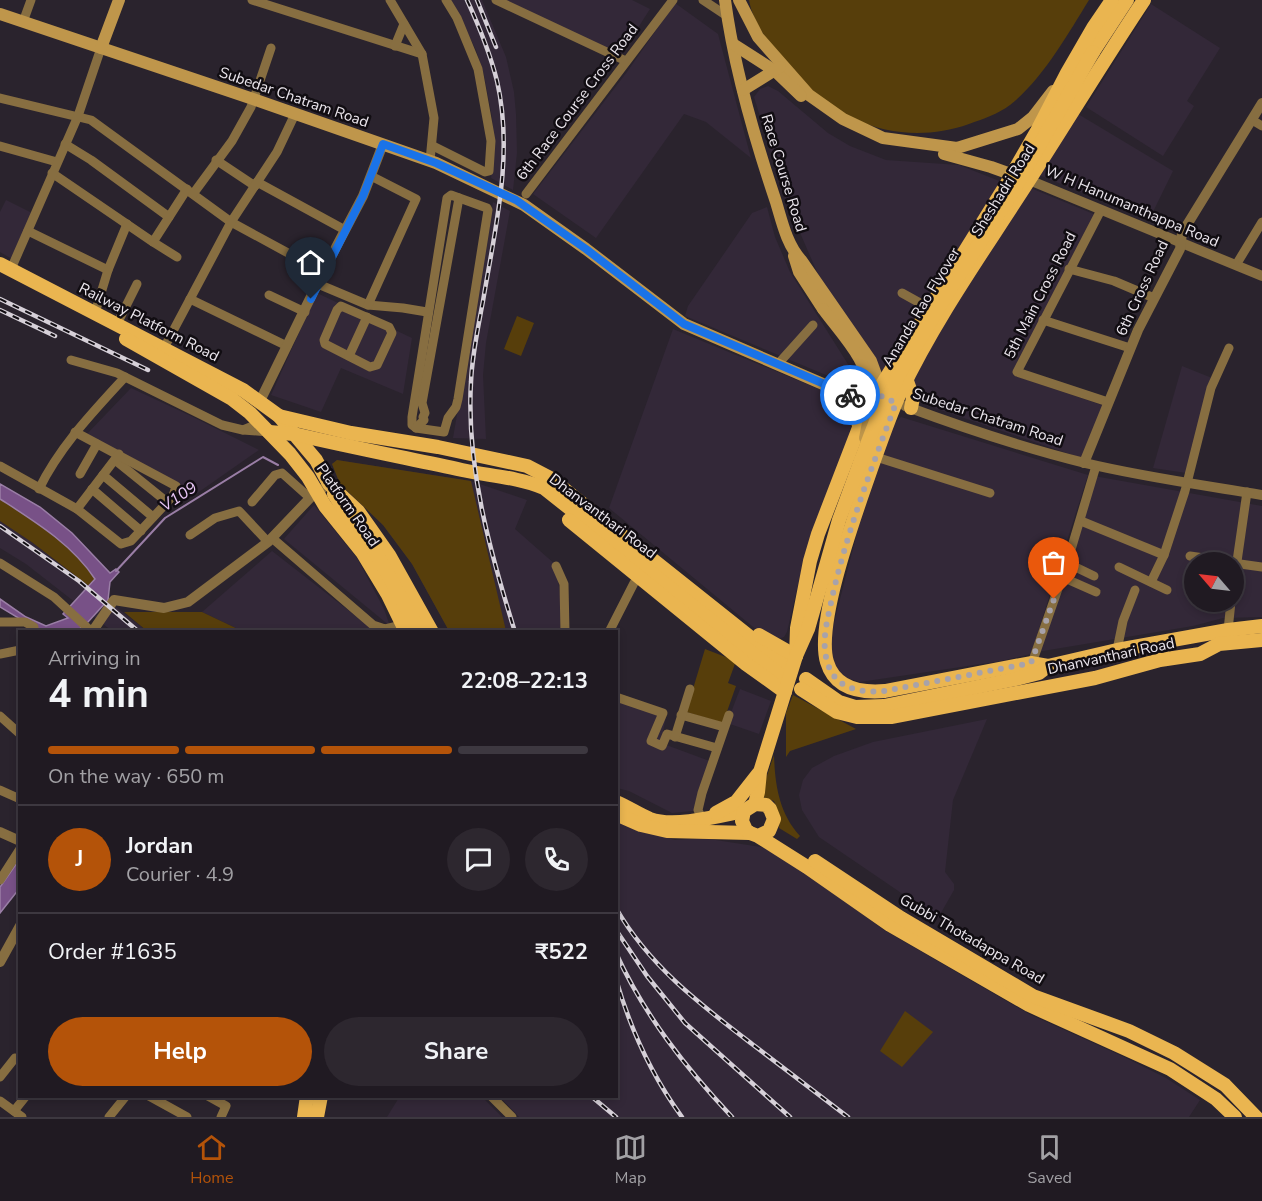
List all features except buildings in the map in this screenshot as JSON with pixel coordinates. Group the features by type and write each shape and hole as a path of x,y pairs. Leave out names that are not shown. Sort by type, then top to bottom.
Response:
{"main road":[{"path":"101,48 119,0"},
{"name":"Race Course Road","path":"725,0 743,90 769,182 793,252 801,260 871,361 878,380 875,393"},
{"path":"739,0 746,17 778,68 811,105 846,130 870,141 899,148 956,152 1018,129 1026,123 1067,73"},
{"path":"701,822 736,802 759,772 785,692 788,665 818,534 875,393 1013,173 1067,73 1112,0"},
{"name":"Ananda Rao Flyover","path":"788,665 808,628 821,575 878,416 902,369 1013,191 1093,52 1127,0"},
{"name":"Sheshadri Road","path":"824,648 826,626 839,567 896,403 954,297 1144,0"},
{"name":"Subedar Chatram Road","path":"0,14 430,161 524,205 684,324 852,396"},
{"path":"727,16 746,17"},
{"path":"733,44 778,68"},
{"path":"743,90 778,68"},
{"name":"W H Hanumanthappa Road","path":"956,152 1029,180"},
{"path":"793,252 799,272 859,357 868,378 871,404 861,460"},
{"name":"Railway Platform Road","path":"4,268 232,384 279,416"},
{"name":"Railway Platform Road","path":"4,268 212,386 232,399 265,428"},
{"path":"907,381 913,398 911,408"},
{"path":"860,426 852,396 875,393"},
{"path":"265,428 279,416 316,459 340,505 380,560 419,630"},
{"name":"Dhanvanthari Road","path":"279,416 351,434 438,447 527,466 550,478 567,483 632,532 767,641 788,665"},
{"name":"Dhanvanthari Road","path":"265,428 527,481 544,488 788,665"},
{"name":"Platform Road","path":"265,428 300,466 314,495 362,552 388,595 404,628"},
{"path":"351,434 332,443 327,450 325,461 329,484 358,511 381,543 431,630"},
{"path":"506,477 541,496 746,664 785,692"},
{"path":"821,575 827,586 819,633 827,662 834,676 844,686 867,693 1031,669"},
{"name":"Dhanvanthari Road","path":"1262,626 1117,650 1048,666 1039,673 1031,669 894,705 855,707 839,702 803,684 837,712 857,717 891,717 1095,678 1161,660 1193,655 1219,644 1262,640"},
{"path":"1191,637 1193,655"},
{"path":"759,772 758,792 742,816 743,826 759,833"},
{"path":"618,803 659,822 701,822 759,833"},
{"path":"618,814 649,828 676,832 750,807 766,805 774,819 759,833"},
{"name":"Gubbi Thotadappa Road","path":"759,833 1033,996 1129,1031 1174,1053 1225,1085 1252,1112"},
{"name":"Gubbi Thotadappa Road","path":"759,833 897,929 1029,1005 1170,1069 1216,1099 1235,1117"},
{"path":"304,1117 307,1098"},
{"path":"317,1117 321,1098"}],"street":[{"path":"23,22 31,0"},
{"path":"252,0 422,54"},
{"path":"390,0 422,54 434,118 430,161"},
{"path":"433,146 489,171 491,141 478,69 457,18 446,0"},
{"path":"496,0 626,61"},
{"name":"6th Race Course Cross Road","path":"526,194 673,0"},
{"path":"703,0 727,16"},
{"path":"395,46 404,24"},
{"path":"4,268 28,231 78,116 101,48"},
{"path":"153,242 190,191 232,141 251,107 271,48"},
{"path":"0,98 92,120 231,222 323,272"},
{"name":"6th Cross Road","path":"1090,464 1108,402 1130,348 1180,249 1182,233 1257,123 1262,103"},
{"path":"164,348 231,222 277,152 295,114"},
{"path":"65,144 169,218"},
{"path":"260,401 371,176 383,144"},
{"path":"0,146 57,162"},
{"path":"216,160 256,184 345,230"},
{"path":"52,173 177,257"},
{"path":"361,306 416,199 371,176"},
{"name":"W H Hanumanthappa Road","path":"1029,180 1262,276"},
{"path":"451,195 487,208 458,399 444,432 416,428 412,425 428,312 447,198 451,195"},
{"path":"416,428 424,420 425,413 422,403 459,198"},
{"name":"5th Main Cross Road","path":"1101,210 1017,372 1108,402"},
{"path":"1236,265 1262,222"},
{"path":"95,313 108,270 127,224"},
{"path":"28,231 108,270"},
{"path":"1069,269 1114,281 1154,298"},
{"path":"117,324 137,284"},
{"path":"318,284 361,306 367,316 389,327 392,333 377,365 370,367 325,344 324,340 341,306 361,306 404,308 428,312"},
{"path":"902,293 929,308"},
{"path":"269,295 305,312"},
{"path":"190,299 287,346"},
{"path":"349,356 367,316"},
{"path":"1043,320 1130,348"},
{"path":"778,364 813,325"},
{"path":"1151,582 1164,555 1187,483 1211,388 1229,348"},
{"path":"71,360 125,377 222,425 243,430 265,428"},
{"path":"39,489 48,471 75,432 125,377"},
{"name":"Subedar Chatram Road","path":"875,393 896,403 1031,449 1090,464 1262,495"},
{"path":"0,466 76,509 121,544 131,541 173,496 176,486 117,457 75,432"},
{"path":"80,474 97,444"},
{"path":"76,509 117,457"},
{"path":"117,457 166,502"},
{"path":"876,457 990,493"},
{"path":"1031,669 1080,521 1090,464"},
{"path":"252,502 275,475 282,473 314,495"},
{"path":"103,475 153,517"},
{"path":"93,630 114,600 164,608 188,602 270,540 314,495 329,484"},
{"path":"92,489 141,531"},
{"path":"1236,552 1247,492"},
{"path":"190,535 215,518 239,512 373,625 385,629 404,628"},
{"path":"1080,521 1164,555"},
{"path":"0,563 54,597 90,630"},
{"path":"1067,564 1094,576"},
{"path":"1244,564 1262,567"},
{"path":"556,566 564,584 565,630"},
{"path":"1119,567 1167,590"},
{"path":"1062,577 1096,592"},
{"path":"610,630 634,583"},
{"path":"1117,650 1123,621 1135,590"},
{"path":"1228,630 1230,612"},
{"path":"0,622 25,622 34,627 34,630"},
{"path":"0,654 18,650"},
{"path":"675,737 690,689"},
{"path":"618,698 663,713 651,741 662,746 667,734 717,748"},
{"path":"681,715 724,727"},
{"path":"701,822 698,810 729,715"},
{"path":"0,716 18,732"},
{"path":"0,790 18,798"},
{"path":"0,832 18,840"},
{"path":"0,880 18,852"},
{"path":"0,962 18,932"},
{"path":"0,1077 15,1058"},
{"path":"0,1101 18,1114 25,1098"},
{"path":"110,1117 124,1098"},
{"path":"152,1098 188,1117"},
{"path":"212,1098 226,1106 221,1117"},
{"path":"493,1098 512,1117"}],"shaded area":[{"path":"451,0 482,0 506,57 514,92 516,114 517,153 513,190 491,178 494,150 492,117 484,75 476,50"},
{"path":"501,0 632,0 650,9 620,56"},
{"path":"749,0 1089,0 1044,70 1010,105 995,114 969,124 922,133 878,128 836,110 817,97 795,78 770,44 757,22"},
{"path":"675,3 718,34 751,158 706,122 684,114 596,238 533,194 627,72"},
{"path":"1151,4 1220,48 1187,101 1194,106 1163,156 1086,107"},
{"path":"768,86 778,91 828,133 850,146 886,160 959,165 1002,182 889,367 882,371 835,304 817,272 785,198 754,97 760,89"},
{"path":"1078,114 1173,171 1149,220 1039,175"},
{"path":"1033,189 1096,215 1013,375 1105,406 1084,459 923,404 916,399 911,378 1025,190"},
{"path":"6,200 32,213 12,259 0,252 0,212"},
{"path":"493,202 510,211 486,343 483,375 486,439 453,438"},
{"path":"767,207 775,237 790,272 856,377 852,386 685,316 688,306 752,213"},
{"path":"317,293 412,338 403,394 341,368 321,412 271,395"},
{"path":"517,316 534,323 521,356 504,349"},
{"path":"673,329 831,394 844,405 852,420 849,435 805,555 784,637 778,639 758,631 609,508"},
{"path":"1182,366 1212,378 1186,473 1153,468"},
{"path":"131,388 259,450 196,494 85,436"},
{"path":"901,417 1088,475 1031,654 1001,661 860,682 840,676 830,659 831,634 858,529 893,425"},
{"path":"337,460 471,481 527,500 515,529 556,565 565,630 448,630 412,564 383,525 340,484 332,464"},
{"path":"337,460 471,481 506,630 448,630 412,564 383,525 340,484 332,464"},
{"path":"1094,476 1262,506 1262,617 1223,618 1193,626 1037,652"},
{"path":"0,484 40,507 72,533 110,573 116,569 119,572 110,582 108,600 78,630 38,630 0,607 0,599 26,617 46,626 68,618 63,614 95,579 86,566 64,544 0,499"},
{"path":"0,499 64,544 86,566 95,579 89,586 0,521"},
{"path":"314,505 357,558 384,609 390,626 284,539"},
{"path":"0,521 33,543 146,630 111,630 26,564 0,548"},
{"path":"272,551 374,630 240,630 202,612"},
{"path":"124,612 202,612 240,630 146,630"},
{"path":"705,649 736,661 728,683 736,686 723,723 686,712"},
{"path":"740,689 771,701 759,734 727,723"},
{"path":"793,695 856,729 790,751 786,757 786,713"},
{"path":"618,702 666,716 661,743 715,763 702,810 672,813 629,791 618,788"},
{"path":"987,719 953,800 945,872 954,884 954,890 938,918 819,837 802,810 799,795 803,780 812,768 834,756 873,742"},
{"path":"774,755 780,798 787,818 800,836 797,839 779,828 780,817 774,801 760,796"},
{"path":"618,820 639,830 675,840 703,838 767,848 826,887 884,930 1029,1014 1166,1078 1200,1100 1189,1117 519,1117 501,1098 618,1098"},
{"path":"18,861 18,890 0,913 0,887"},
{"path":"905,1011 933,1032 902,1067 880,1051"},
{"path":"399,1098 483,1098 502,1117 387,1117"}],"waterway":[{"name":"V109","path":"116,571 165,518 263,457 278,465"}],"railway":[{"path":"467,0 484,40 497,81 504,136 501,191 473,362 470,414 472,445 489,540 514,630"},
{"path":"477,0 496,47"},
{"path":"0,299 148,370"},
{"path":"0,310 55,336"},
{"path":"0,526 79,581 137,630"},
{"path":"618,911 644,948 677,983 848,1117"},
{"path":"618,933 647,976 685,1023 790,1117"},
{"path":"618,957 639,998 667,1040 732,1117"},
{"path":"618,985 643,1051 661,1085 682,1117"},
{"path":"593,1098 616,1117"}],"way so far":[{"path":"850,395 875,393 896,403 839,567 826,626 824,648 827,662 834,676 844,686 867,693 885,691 1031,663 1054,599"}],"route":[{"path":"311,299 363,196 383,144 436,163 516,200 586,249 684,324 850,395"}]}
